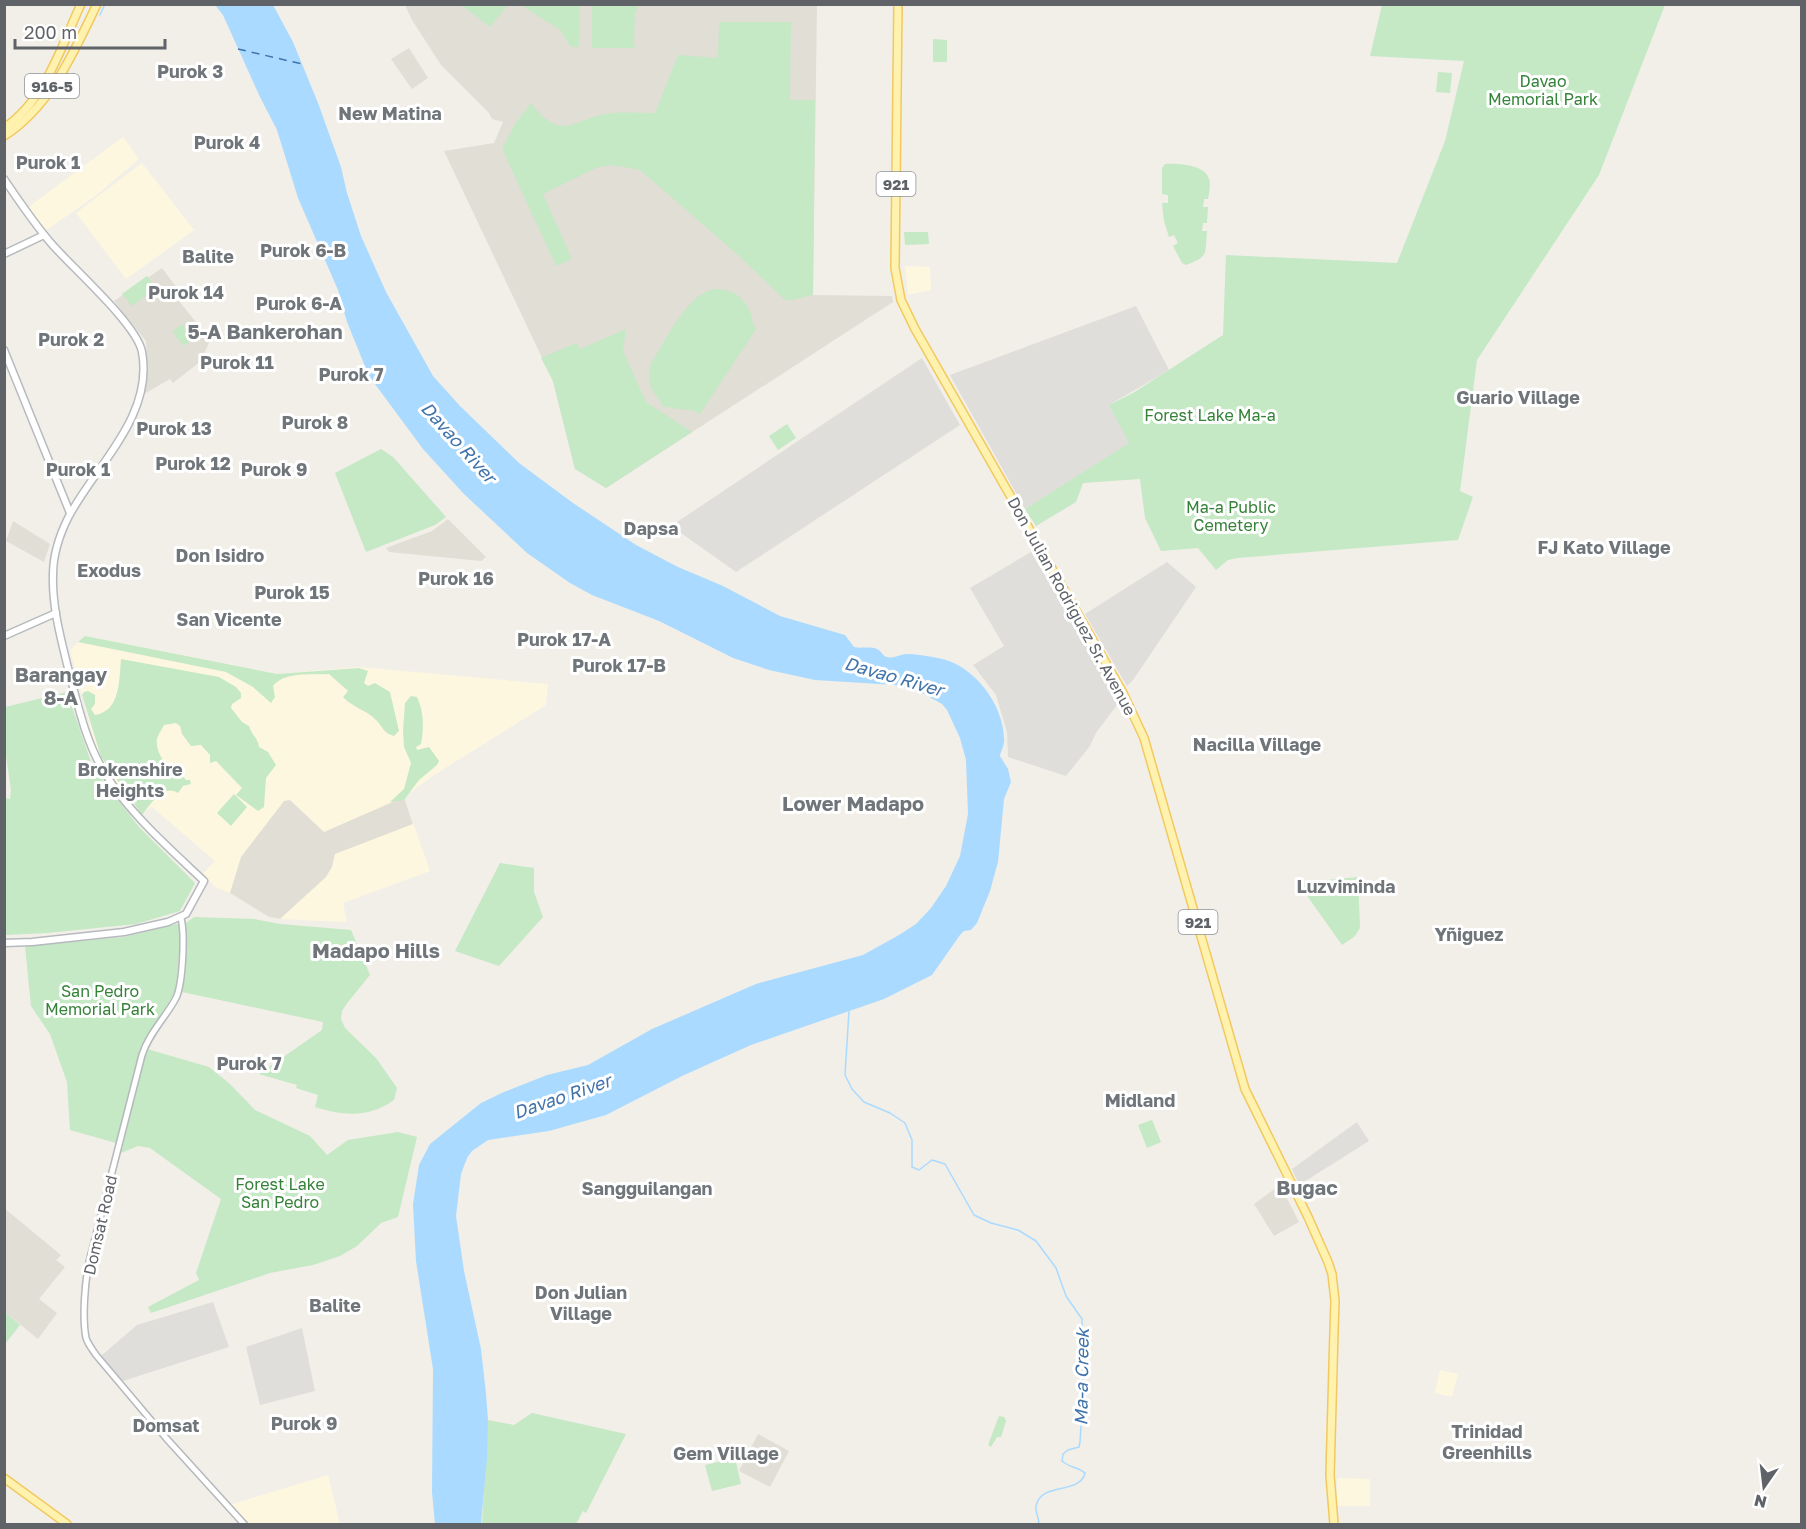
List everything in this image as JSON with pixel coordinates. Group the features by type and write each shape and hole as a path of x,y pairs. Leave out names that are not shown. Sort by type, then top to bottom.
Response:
{"main road":[{"name":"916-5","path":"4,128 20,115 37,94 81,4"},
{"name":"916-5","path":"4,136 24,122 43,100 64,69 97,4"},
{"name":"Don Julian Rodriguez Sr. Avenue","path":"898,4 895,268 900,294 917,333 1123,693 1144,738 1245,1089 1308,1217 1332,1274 1335,1301 1330,1475 1334,1524"},
{"path":"4,180 44,235 124,322 137,340 142,354 142,380 132,416 109,456 70,513 60,536 54,557 53,584 56,613 75,693 91,745 100,765 111,783 138,816 204,881 186,914 181,918 123,932 4,943"},
{"path":"4,254 44,235"},
{"path":"4,350 70,513"},
{"path":"4,636 56,613"},
{"path":"4,1478 67,1524"}],"street":[{"name":"Domsat Road","path":"181,918 183,932 179,986 174,1000 146,1044 142,1055 89,1262 86,1338 96,1354 160,1431 244,1524"}],"shaded area":[{"path":"405,5 817,5 813,295 892,296 893,302 606,488 575,469 553,381 444,151 494,143 503,122 492,119 489,113 441,65"},
{"path":"409,48 428,78 412,89 391,59"},
{"path":"123,137 139,159 98,194 45,231 27,208"},
{"path":"142,163 194,230 126,279 76,213"},
{"path":"905,266 930,267 931,290 908,295"},
{"path":"162,268 177,288 172,292 210,340 201,361 173,383 170,379 144,394 147,371 146,341 114,301"},
{"path":"1136,306 1169,370 1109,405 1130,443 1025,509 950,375"},
{"path":"922,358 960,425 736,572 671,526"},
{"path":"448,519 486,557 481,561 389,552 386,548 432,531"},
{"path":"13,521 50,544 44,562 6,541"},
{"path":"1031,552 1120,701 1096,733 1090,746 1066,776 1008,757 1007,732 996,695 973,665 1004,646 970,588"},
{"path":"1167,562 1196,587 1127,686 1085,614"},
{"path":"85,636 277,674 359,667 548,684 546,705 434,775 404,797 430,871 343,903 347,922 280,919 269,917 230,893 217,888 202,875 215,861 151,806 141,816 110,775 97,752 70,650"},
{"path":"404,797 413,824 335,854 332,867 326,877 280,919 269,917 230,893 241,857 284,801 290,800 324,832"},
{"path":"1357,1122 1369,1141 1299,1185 1292,1169"},
{"path":"1280,1185 1299,1222 1274,1236 1254,1204"},
{"path":"4,1208 61,1255 56,1260 65,1267 39,1299 57,1313 38,1339 5,1312"},
{"path":"213,1302 229,1347 123,1381 101,1356 137,1325"},
{"path":"302,1328 315,1391 260,1405 246,1347"},
{"path":"1440,1370 1458,1374 1452,1397 1435,1393"},
{"path":"758,1434 789,1451 770,1487 739,1471"},
{"path":"328,1475 340,1524 249,1524 229,1505"},
{"path":"1337,1478 1370,1479 1370,1506 1337,1506"}],"green space":[{"path":"461,5 508,5 490,27"},
{"path":"521,5 579,5 579,47 571,47 560,30"},
{"path":"592,5 638,5 635,11 634,46 637,48 592,48"},
{"path":"1382,5 1665,5 1599,175 1477,360 1460,491 1473,497 1458,540 1237,558 1228,560 1216,570 1198,548 1161,551 1145,518 1140,479 1083,483 1076,502 1036,526 1025,509 1129,443 1109,405 1133,393 1223,335 1226,255 1397,263 1445,141 1464,61 1370,56"},
{"path":"719,22 791,22 790,100 815,100 813,295 785,300 738,255 640,170 612,165 598,167 543,194 572,259 556,266 502,149 515,124 531,103 542,116 561,126 612,113 655,113 678,55 718,58"},
{"path":"933,39 947,40 947,62 933,62"},
{"path":"1438,72 1452,73 1450,93 1436,92"},
{"path":"1165,164 1196,167 1206,174 1210,181 1208,199 1204,199 1203,207 1208,207 1207,223 1203,223 1202,231 1207,231 1206,250 1202,257 1186,265 1182,263 1173,246 1178,243 1174,235 1169,237 1164,221 1162,203 1168,203 1168,195 1162,194 1162,168"},
{"path":"904,232 928,232 929,244 905,245"},
{"path":"147,276 156,288 132,306 122,294"},
{"path":"714,289 729,291 741,298 750,310 753,326 757,328 700,414 692,410 666,406 664,408 650,383 651,363 686,309 694,300"},
{"path":"182,324 194,338 184,346 172,332"},
{"path":"626,329 623,351 646,402 692,432 606,488 575,469 553,381 541,358 576,343 580,349"},
{"path":"787,424 796,438 778,450 769,436"},
{"path":"381,449 393,457 446,517 435,525 366,552 335,473"},
{"path":"85,636 277,674 359,668 368,671 364,683 368,686 375,683 390,692 399,731 394,736 388,733 372,717 347,701 343,697 348,691 329,674 291,676 278,681 273,686 275,697 271,703 253,687 226,672 78,642"},
{"path":"121,659 219,677 236,687 241,693 241,698 232,704 231,708 242,722 249,726 259,747 268,752 276,765 266,778 264,807 258,811 236,795 242,788 216,761 210,763 210,755 201,745 191,746 176,723 164,725 157,739 158,749 166,764 186,780 190,780 191,784 183,786 178,793 167,791 157,796 142,815 101,757 82,695 88,691 95,695 95,704 91,709 95,715 110,707 117,693"},
{"path":"67,692 93,768 139,827 195,883 180,911 136,924 5,935 4,798 10,799 11,790 5,748 5,707"},
{"path":"411,696 417,697 422,714 422,738 421,744 416,747 417,750 429,747 439,761 419,780 404,800 390,802 404,789 411,763 404,747 403,731 405,703"},
{"path":"234,794 247,807 231,826 217,813"},
{"path":"500,863 534,868 534,892 543,917 499,966 455,951"},
{"path":"1358,877 1360,928 1355,936 1342,945 1298,883"},
{"path":"194,917 254,919 280,924 351,930 370,975 342,1011 341,1019 345,1028 376,1058 397,1088 394,1100 375,1110 356,1114 336,1112 315,1107 318,1095 296,1088 297,1085 259,1074 322,1030 323,1022 182,992 186,923"},
{"name":"San Pedro Memorial Park","path":"179,924 181,929 176,990 142,1047 116,1143 70,1130 67,1082 50,1034 31,1006 25,946 124,937"},
{"name":"Forest Lake San Pedro","path":"147,1049 209,1067 230,1084 255,1110 310,1136 327,1155 348,1140 398,1132 417,1137 398,1217 381,1223 357,1246 340,1256 313,1265 270,1273 151,1313 148,1307 199,1280 196,1273 221,1199 150,1148 138,1146 121,1153"},
{"path":"1152,1120 1161,1142 1147,1148 1138,1125"},
{"path":"5,1312 20,1325 5,1344"},
{"path":"532,1413 626,1434 586,1513 583,1511 576,1524 482,1524 488,1420 514,1425"},
{"path":"999,1416 1004,1417 1006,1421 1001,1437 997,1437 991,1447 988,1445"},
{"path":"735,1458 741,1484 712,1491 705,1465"}],"water":[{"name":"Davao River","path":"215,5 273,5 293,42 318,103 341,167 361,236 386,292 433,376 460,406 519,463 636,545 780,616 845,635 854,647 874,648 887,657 905,654 922,655 951,662 963,668 984,687 992,699 1002,725 1004,741 1000,756 1008,769 1011,782 1004,799 998,862 990,891 977,923 971,930 964,931 960,935 932,975 884,999 751,1045 682,1076 606,1115 549,1131 488,1140 472,1151 467,1158 461,1174 456,1216 464,1271 481,1349 486,1394 487,1458 481,1524 435,1524 432,1492 433,1369 416,1261 413,1204 419,1165 430,1144 481,1103 504,1092 547,1075 588,1065 652,1029 756,984 863,955 916,924 931,908 946,886 960,856 968,814 966,760 960,738 947,710 942,704 924,694 895,685 815,680 769,670 733,658 659,621 592,595 570,583 527,553 464,494 423,449 369,376 347,322 338,290 298,198 277,130 223,15"}],"waterway":[{"path":"100,15 105,4"},
{"name":"Ma-a Creek","path":"849,1011 845,1075 852,1089 864,1102 890,1113 905,1123 912,1140 912,1167 919,1170 932,1160 945,1164 974,1215 991,1223 1018,1230 1036,1241 1056,1268 1066,1296 1082,1319 1083,1397 1080,1442 1079,1447 1063,1454 1062,1461 1085,1473 1082,1480 1076,1484 1052,1491 1039,1499 1036,1506 1039,1524"}],"ferry route":[{"path":"238,49 302,64"}],"district":[{"name":"Purok 3","path":"190,71"},
{"name":"New Matina","path":"390,113"},
{"name":"Purok 4","path":"227,142"},
{"name":"Purok 1","path":"48,162"},
{"name":"Purok 6-B","path":"303,250"},
{"name":"Balite","path":"208,256"},
{"name":"Purok 14","path":"186,292"},
{"name":"Purok 6-A","path":"299,303"},
{"name":"5-A Bankerohan","path":"265,331"},
{"name":"Purok 2","path":"71,339"},
{"name":"Purok 11","path":"237,362"},
{"name":"Purok 7","path":"351,374"},
{"name":"Guario Village","path":"1518,397"},
{"name":"Purok 8","path":"315,422"},
{"name":"Purok 13","path":"174,428"},
{"name":"Purok 12","path":"193,463"},
{"name":"Purok 1","path":"78,469"},
{"name":"Purok 9","path":"274,469"},
{"name":"Dapsa","path":"651,528"},
{"name":"FJ Kato Village","path":"1604,547"},
{"name":"Don Isidro","path":"220,555"},
{"name":"Exodus","path":"109,570"},
{"name":"Purok 16","path":"456,578"},
{"name":"Purok 15","path":"292,592"},
{"name":"San Vicente","path":"229,619"},
{"name":"Purok 17-A","path":"564,639"},
{"name":"Purok 17-B","path":"619,665"},
{"name":"Barangay 8-A","path":"61,686"},
{"name":"Nacilla Village","path":"1257,744"},
{"name":"Brokenshire Heights","path":"130,779"},
{"name":"Lower Madapo","path":"853,803"},
{"name":"Luzviminda","path":"1346,886"},
{"name":"Yñiguez","path":"1469,934"},
{"name":"Madapo Hills","path":"376,950"},
{"name":"Purok 7","path":"249,1063"},
{"name":"Midland","path":"1140,1100"},
{"name":"Bugac","path":"1307,1187"},
{"name":"Sangguilangan","path":"647,1188"},
{"name":"Don Julian Village","path":"581,1302"},
{"name":"Balite","path":"335,1305"},
{"name":"Purok 9","path":"304,1423"},
{"name":"Domsat","path":"166,1425"},
{"name":"Trinidad Greenhills","path":"1487,1441"},
{"name":"Gem Village","path":"726,1453"}],"park label":[{"name":"Davao Memorial Park","path":"1543,90"},
{"name":"Forest Lake Ma-a","path":"1210,415"},
{"name":"Ma-a Public Cemetery","path":"1231,516"}]}
